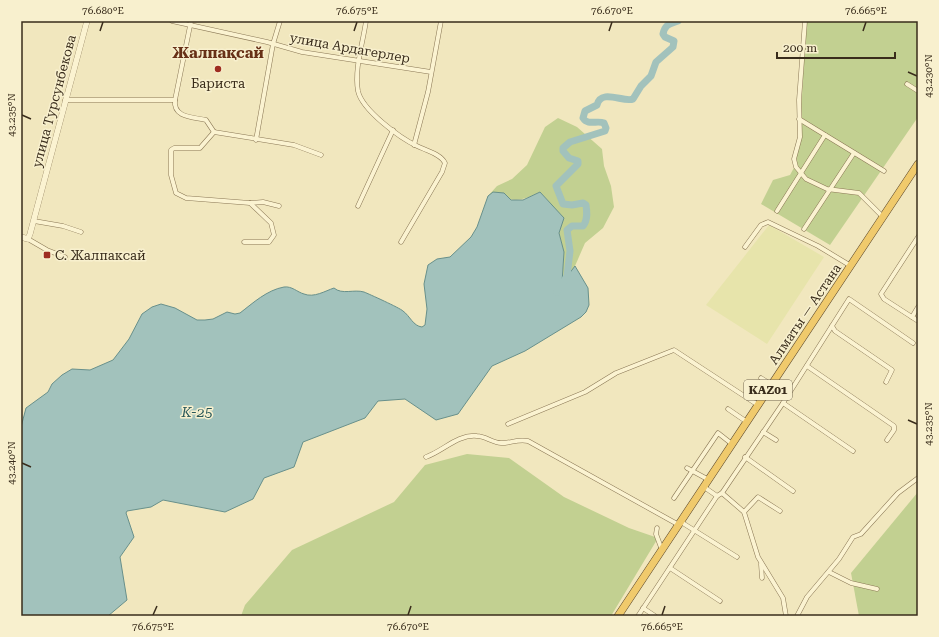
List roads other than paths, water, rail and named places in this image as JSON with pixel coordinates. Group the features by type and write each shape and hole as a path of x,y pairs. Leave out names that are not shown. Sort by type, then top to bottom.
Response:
{"highway":[{"name":"Алматы — Астана","path":"618,616 918,164"}],"street":[{"name":"улица Турсунбекова","path":"28,239 87,21"},
{"name":"улица Ардагерлер","path":"172,21 190,23 302,52 431,72"},
{"path":"256,140 273,44 280,21"},
{"path":"366,21 357,84 359,95 373,113 393,130 414,145 440,157 444,160 445,166 401,242"},
{"path":"414,145 428,92 441,21"},
{"path":"805,21 799,119 800,137 794,163 801,174 813,182 831,190 859,193 883,217"},
{"path":"190,23 175,100 175,107 180,114 206,120 214,132 294,145 321,155"},
{"path":"907,84 918,91"},
{"path":"65,100 175,100"},
{"path":"799,119 884,172"},
{"path":"358,206 393,130"},
{"path":"214,132 200,148 174,148 171,150 171,175 176,193 186,198 250,203 263,202 279,206"},
{"path":"777,211 825,135"},
{"path":"804,229 854,153"},
{"path":"244,242 269,242 274,235 271,223 250,203"},
{"path":"34,221 63,226 80,232"},
{"path":"745,247 761,225 768,222 818,246 851,266"},
{"path":"21,237 65,257"},
{"path":"918,237 881,294 884,299 918,320"},
{"path":"638,616 717,496 722,493 783,403 849,299 913,343"},
{"path":"912,317 918,307"},
{"path":"832,326 835,331 892,370 886,382"},
{"path":"508,424 584,392 616,373 674,350 758,405"},
{"path":"807,366 894,426 894,430 887,440"},
{"path":"761,378 772,385"},
{"path":"783,403 853,451"},
{"path":"728,409 747,422"},
{"path":"763,432 776,440"},
{"path":"674,498 689,470 718,433 732,444"},
{"path":"426,457 440,452 453,442 470,436 478,436 501,443 515,439 528,441 695,531 737,557"},
{"path":"745,457 793,491"},
{"path":"689,470 709,480"},
{"path":"797,616 807,597 829,572 853,537 861,534 898,493 918,478"},
{"path":"704,487 717,496"},
{"path":"722,493 744,512 761,563 783,598 786,616"},
{"path":"744,512 758,497 780,511"},
{"path":"657,528 656,534 662,550"},
{"path":"761,563 762,578"},
{"path":"670,568 720,601"},
{"path":"829,572 852,583 877,589"},
{"path":"643,608 655,616"}],"water":[{"name":"К-25","path":"493,192 504,193 511,200 523,200 540,192 564,218 559,233 564,252 562,283 575,266 588,288 589,305 586,312 581,317 525,351 492,366 458,414 436,420 405,399 378,401 365,418 303,442 294,467 264,478 253,499 225,512 163,500 151,507 127,511 126,513 134,537 120,557 127,600 108,616 21,616 21,427 26,408 48,392 52,384 62,375 72,369 90,370 113,360 129,339 142,314 152,307 161,304 175,308 197,320 213,319 227,312 235,314 240,313 266,294 284,287 290,287 308,295 319,294 334,288 344,292 364,292 401,309 416,325 422,327 425,325 427,309 424,284 428,265 437,259 450,257 471,237 477,227 488,196"}],"waterway":[{"path":"557,292 567,276 570,251 567,230 572,226 583,226 587,216 586,205 583,203 572,205 563,204 556,186 578,164 578,161 569,158 563,151 563,148 570,142 605,131 606,128 604,123 587,122 583,118 585,111 597,105 599,100 603,97 629,100 633,99 641,86 651,76 656,62 673,47 674,41 665,37 663,34 667,26 678,21"}],"place":[{"name":"Бариста","path":"218,69"},
{"name":"С. Жалпаксай","path":"47,255"}],"district":[{"name":"Жалпақсай","path":"218,53"}]}
